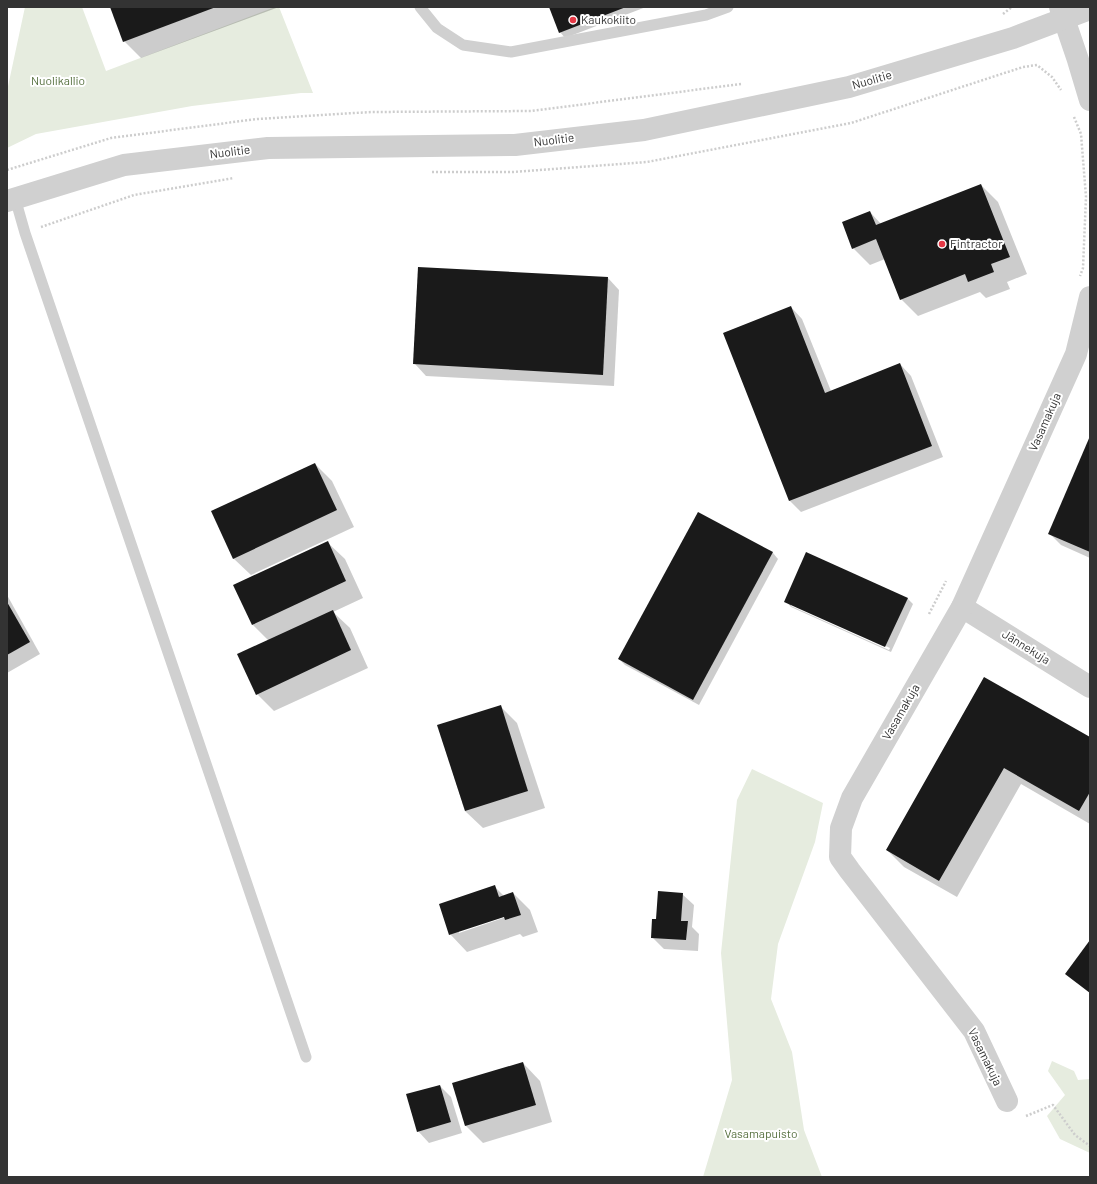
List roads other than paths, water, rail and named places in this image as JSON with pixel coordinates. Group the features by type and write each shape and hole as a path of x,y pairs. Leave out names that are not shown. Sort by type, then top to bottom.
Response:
{"street":[{"name":"Nuolitie","path":"11,199 124,165 268,148 516,145 644,130 849,87 1013,38 1062,13 1090,9"},
{"path":"1062,13 1090,100"},
{"name":"Vasamakuja","path":"1007,1101 974,1031 840,857 841,828 852,798 962,607 1076,354 1089,305"},
{"name":"Jännekuja","path":"962,607 1090,687"}],"lane":[{"path":"420,7 438,28 464,45 511,52 706,15 728,7"},
{"path":"11,199 27,240 306,1057"}],"place":[{"name":"Kaukokiito","path":"573,20"},
{"name":"Fintractor","path":"942,244"}],"park label":[{"name":"Nuolikallio","path":"58,81"},
{"name":"Vasamapuisto","path":"761,1134"}]}
